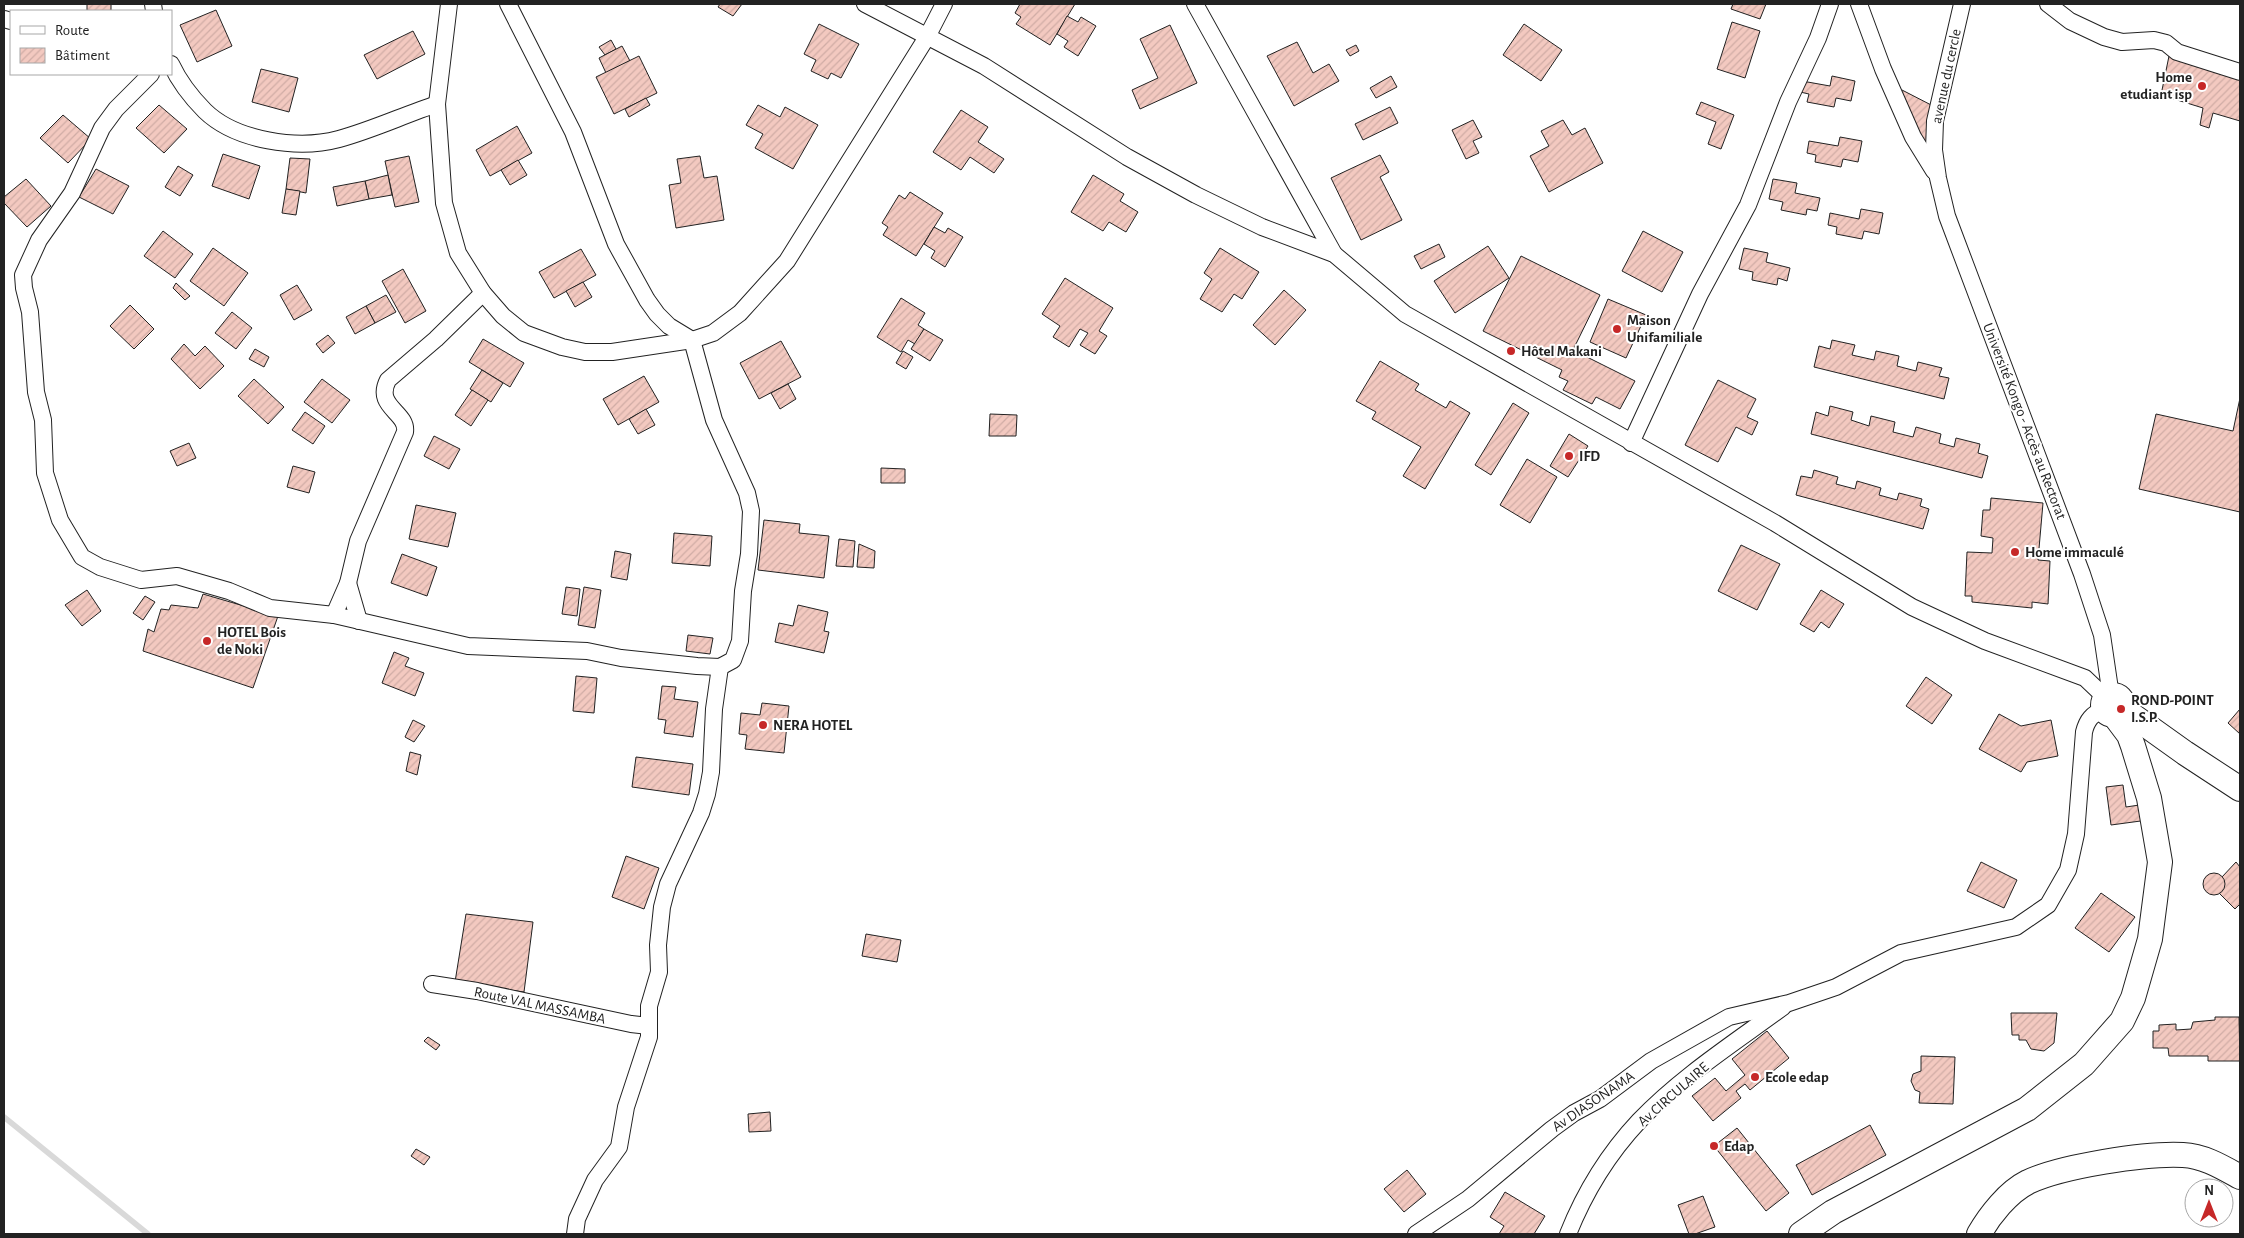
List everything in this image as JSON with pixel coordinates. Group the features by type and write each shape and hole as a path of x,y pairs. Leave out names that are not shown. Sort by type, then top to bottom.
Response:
{"street":[{"path":"449,4 436,104 444,203 458,253 482,293 503,316 524,332 562,347 586,352 612,352 692,340 713,332 740,313 787,261 927,37 944,4"},
{"path":"150,75 116,109 102,128 72,193 39,240 23,274 24,288 30,312 36,392 43,420 44,473 56,502 60,520 82,557 89,562 140,580 177,576 229,591 270,608 334,616 468,646 587,651 630,659 720,667 734,660 740,641 743,591 749,554 751,511 747,494 714,420 692,340 669,326 657,314 647,300 616,244 573,132 508,4"},
{"path":"865,4 984,66 1127,157 1196,195 1262,227 1334,254 1405,314 1775,523 1912,607 1984,641 2085,678 2111,705 2240,789"},
{"path":"1195,4 1334,254"},
{"path":"1631,443 1700,294 1748,205 1788,102 1818,38 1830,4"},
{"path":"1859,4 1882,69 1913,136 1938,178"},
{"name":"avenue du cercle","path":"1938,178 1934,150 1935,121 1962,4"},
{"path":"2048,4 2070,22 2104,37 2122,42 2154,40 2166,43 2177,52 2240,72"},
{"path":"172,66 177,76 205,112 235,130 274,142 292,144 338,139 436,104"},
{"name":"Université Kongo - Accès au Rectorat","path":"1801,1234 1834,1212 1888,1182 1938,1158 2027,1109 2084,1064 2122,1021 2132,998 2150,939 2160,862 2149,798 2134,746 2111,705 2102,635 2082,574 1947,216 1938,178"},
{"path":"334,616 348,583 358,541 405,432 404,422 390,407 384,394 384,388 388,380 436,339 482,293"},
{"path":"348,583 359,622"},
{"path":"574,1234 577,1219 595,1180 619,1147 626,1107 649,1037 649,1006 659,972 658,936 662,906 675,866 701,813 711,772 714,709 720,667"},
{"path":"1789,1003 1836,987 1901,953 2016,927 2048,905 2068,870 2076,834 2084,732 2087,721 2095,713 2111,705"},
{"name":"Route VAL MASSAMBA","path":"432,984 477,991 622,1023 649,1026"},
{"name":"Av DIASONAMA","path":"1416,1234 1468,1200 1552,1129 1574,1113 1600,1099 1651,1061 1729,1017 1789,1003"},
{"name":"Av CIRCULAIRE","path":"1568,1234 1575,1217 1605,1164 1638,1122 1679,1084 1789,1003"},
{"path":"1979,1234 1989,1217 2005,1200 2027,1182 2085,1166 2122,1160 2183,1155 2207,1160 2240,1177"}],"building":[{"path":"87,4 111,4 111,10 87,10"},
{"path":"720,4 742,4 733,16 718,7"},
{"path":"1020,4 1075,4 1050,45 1016,24 1021,17 1015,13"},
{"path":"1733,4 1766,4 1760,19 1731,9"},
{"path":"216,10 232,46 197,62 180,25"},
{"path":"1067,16 1078,22 1081,17 1096,26 1078,56 1064,47 1068,41 1057,34"},
{"path":"1732,22 1760,31 1745,78 1717,69"},
{"path":"819,24 859,44 841,78 831,73 828,79 811,71 816,60 804,54"},
{"path":"1524,24 1562,50 1541,81 1503,55"},
{"path":"1170,25 1197,83 1140,109 1132,90 1158,78 1140,39"},
{"path":"413,31 425,54 377,79 364,55"},
{"path":"611,40 616,49 605,55 599,47"},
{"path":"1297,42 1313,73 1329,64 1339,81 1294,106 1267,56"},
{"path":"1356,45 1359,51 1350,56 1346,50"},
{"path":"622,46 630,61 606,73 599,58"},
{"path":"639,56 657,93 614,114 596,77"},
{"name":"Home etudiant isp","path":"2169,56 2240,77 2240,121 2213,113 2209,128 2200,125 2203,108 2161,95"},
{"path":"261,69 298,78 289,112 252,102"},
{"path":"1391,76 1397,87 1376,98 1370,88"},
{"path":"1832,76 1855,81 1851,101 1836,98 1834,107 1807,102 1809,94 1800,92 1802,81 1830,86"},
{"path":"1902,90 1937,108 1925,149 1897,95"},
{"path":"646,98 650,105 629,117 625,109"},
{"path":"1701,102 1734,115 1721,149 1708,144 1716,122 1696,114"},
{"path":"159,105 187,129 164,153 136,128"},
{"path":"758,105 780,117 785,107 818,125 793,169 755,148 763,134 746,125"},
{"path":"1390,107 1398,123 1363,140 1355,124"},
{"path":"961,110 988,127 978,142 1004,159 994,173 970,157 961,170 933,152"},
{"path":"63,115 91,139 68,163 40,138"},
{"path":"1473,120 1482,137 1473,141 1479,153 1466,159 1452,130"},
{"path":"1563,120 1572,135 1585,128 1603,163 1549,192 1530,156 1549,146 1541,131"},
{"path":"517,126 532,153 490,176 476,150"},
{"path":"1840,137 1862,141 1858,162 1843,159 1841,167 1815,162 1816,155 1807,153 1809,141 1838,146"},
{"path":"223,154 260,166 249,199 212,186"},
{"path":"1380,155 1389,172 1380,177 1402,220 1361,240 1331,178"},
{"path":"409,156 419,202 395,207 385,161"},
{"path":"700,156 704,178 717,176 724,220 676,228 669,185 681,183 677,159"},
{"path":"290,158 310,159 306,193 286,189"},
{"path":"518,160 527,175 510,185 501,170"},
{"path":"178,166 193,175 180,196 165,187"},
{"path":"96,169 129,186 113,214 79,197"},
{"path":"388,175 392,195 369,199 365,181"},
{"path":"1093,175 1124,194 1120,201 1138,212 1126,232 1109,222 1103,231 1071,212"},
{"path":"26,179 51,206 27,227 4,203 4,197"},
{"path":"1773,179 1797,183 1795,193 1820,198 1817,211 1807,209 1806,215 1781,210 1783,202 1769,199"},
{"path":"365,181 369,199 337,206 333,187"},
{"path":"286,189 300,191 296,215 282,213"},
{"path":"910,192 943,213 916,256 883,235 888,227 882,223 899,195 905,199"},
{"path":"1861,209 1883,213 1879,234 1864,231 1862,239 1836,234 1837,227 1828,225 1830,213 1859,219"},
{"path":"934,227 945,233 948,228 963,237 945,267 931,258 935,251 924,244"},
{"path":"163,231 193,254 175,278 144,256"},
{"path":"1643,231 1683,252 1662,292 1622,271"},
{"path":"1439,244 1445,257 1421,269 1414,256"},
{"path":"1488,246 1509,278 1455,313 1434,281"},
{"path":"213,248 248,273 224,306 190,281"},
{"path":"1220,248 1259,272 1242,299 1234,294 1222,312 1200,299 1212,279 1204,273"},
{"path":"1744,248 1768,253 1766,262 1790,268 1787,281 1778,278 1777,285 1752,280 1753,272 1739,269"},
{"path":"581,249 596,275 554,298 539,272"},
{"path":"1521,256 1600,295 1573,350 1635,381 1620,409 1596,397 1592,404 1563,390 1568,381 1559,377 1562,370 1483,331"},
{"path":"403,269 426,311 405,323 382,281"},
{"path":"1065,278 1113,308 1099,331 1107,336 1095,354 1080,345 1088,333 1080,329 1069,347 1053,337 1060,326 1042,314"},
{"path":"583,282 592,297 575,307 566,291"},
{"path":"176,283 190,296 185,300 173,288"},
{"path":"297,285 312,310 294,320 280,295"},
{"path":"1284,290 1306,310 1275,345 1253,325"},
{"path":"386,295 396,312 375,323 366,306"},
{"path":"901,298 925,313 918,325 924,329 915,344 908,340 901,352 877,337"},
{"name":"Maison Unifamiliale","path":"1608,299 1646,315 1626,358 1590,342"},
{"path":"130,305 154,329 134,349 110,326"},
{"path":"366,306 375,323 355,334 346,317"},
{"path":"232,312 252,328 236,349 215,333"},
{"path":"924,329 943,340 930,361 911,349"},
{"path":"328,335 335,343 323,353 316,344"},
{"path":"483,339 524,363 510,387 469,362"},
{"path":"1832,340 1855,345 1852,355 1874,360 1876,351 1899,356 1897,366 1916,371 1918,362 1942,368 1939,376 1949,378 1944,399 1814,367 1819,346 1830,349"},
{"path":"781,341 801,377 759,399 740,363"},
{"path":"184,344 195,356 205,346 224,366 200,389 171,359"},
{"path":"255,349 269,357 264,367 249,359"},
{"path":"903,351 913,357 906,369 896,363"},
{"path":"1380,361 1419,384 1415,390 1446,408 1450,401 1470,413 1425,489 1403,476 1421,447 1372,419 1376,412 1356,401"},
{"path":"482,370 503,383 491,402 470,389"},
{"path":"644,376 659,402 618,425 603,399"},
{"path":"254,379 284,407 268,424 238,396"},
{"path":"322,379 350,400 332,423 304,402"},
{"path":"1718,380 1756,399 1747,417 1758,422 1752,435 1736,427 1718,462 1685,445"},
{"path":"788,384 796,399 780,409 771,393"},
{"path":"472,390 488,400 471,426 455,415"},
{"path":"2240,398 2240,512 2139,489 2156,414 2233,431"},
{"path":"1513,403 1529,413 1491,475 1475,465"},
{"path":"1830,406 1853,412 1851,420 1869,426 1871,416 1895,422 1893,432 1913,437 1916,427 1941,434 1939,443 1954,447 1956,438 1980,444 1978,453 1988,456 1982,478 1811,434 1816,412 1828,416"},
{"path":"646,409 655,425 638,434 629,419"},
{"path":"305,412 325,426 313,444 292,430"},
{"path":"990,414 1017,415 1016,436 989,436"},
{"name":"IFD","path":"1569,434 1588,446 1568,477 1550,466"},
{"path":"434,436 460,449 449,469 424,456"},
{"path":"189,443 196,458 177,466 170,451"},
{"path":"1527,459 1557,477 1530,523 1500,505"},
{"path":"293,466 315,472 309,493 287,487"},
{"path":"881,468 905,469 905,483 881,483"},
{"path":"1814,470 1838,477 1836,484 1855,489 1857,481 1881,488 1879,495 1897,500 1899,493 1922,499 1920,506 1929,509 1923,529 1796,495 1801,476 1812,478"},
{"name":"Home immaculé","path":"1991,498 2043,503 2038,560 2050,561 2048,604 2032,602 2032,608 1972,602 1972,596 1965,596 1967,552 1992,553 1993,538 1981,536 1983,510 1990,510"},
{"path":"416,505 456,513 448,547 409,539"},
{"path":"764,520 800,524 799,533 829,536 824,578 758,570"},
{"path":"674,533 712,536 710,566 672,563"},
{"path":"839,539 855,541 853,567 836,566"},
{"path":"859,544 875,551 874,568 857,567"},
{"path":"1741,545 1780,564 1757,610 1718,591"},
{"path":"615,551 631,554 627,580 611,577"},
{"path":"402,554 437,567 427,596 391,583"},
{"path":"566,587 580,589 577,616 562,614"},
{"path":"584,587 601,590 595,628 578,625"},
{"path":"87,590 101,611 82,626 65,605"},
{"path":"1821,590 1844,604 1829,628 1821,622 1814,632 1800,624"},
{"name":"HOTEL Bois de Noki","path":"203,594 278,616 253,688 143,651 148,629 154,632 161,609 169,610 171,605 198,608"},
{"path":"145,596 155,602 143,620 133,613"},
{"path":"798,605 828,612 824,631 829,632 824,653 775,642 779,623 793,626"},
{"path":"688,635 713,638 710,654 686,651"},
{"path":"394,652 409,658 405,666 424,673 415,696 382,683"},
{"path":"576,676 597,678 594,713 573,711"},
{"path":"1926,677 1952,695 1932,724 1906,706"},
{"path":"662,686 676,687 674,699 698,702 693,737 664,733 666,720 658,719"},
{"name":"NERA HOTEL","path":"762,703 789,706 784,753 745,749 747,735 739,734 741,713 760,715"},
{"path":"2240,709 2240,734 2228,723"},
{"path":"1999,714 2021,726 2051,720 2058,756 2027,762 2021,772 1979,749"},
{"path":"413,720 425,726 414,742 405,737"},
{"path":"410,752 421,755 417,775 406,771"},
{"path":"636,757 693,764 689,795 632,787"},
{"path":"2123,785 2126,807 2146,804 2148,820 2111,825 2106,787"},
{"path":"626,856 659,868 644,909 612,897"},
{"path":"1981,862 2017,880 2004,908 1967,891"},
{"path":"2236,862 2240,867 2240,904 2235,909 2219,893 2224,886 2222,877"},
{"path":"2214,873 2224,880 2225,884 2218,894 2214,895 2204,888 2203,884 2210,874"},
{"path":"2101,893 2135,917 2109,952 2075,928"},
{"path":"466,914 533,922 524,992 455,982"},
{"path":"866,934 901,940 897,962 862,956"},
{"path":"2011,1013 2057,1013 2054,1043 2044,1051 2031,1049 2026,1040 2019,1040 2019,1035 2012,1035"},
{"path":"2215,1017 2239,1017 2240,1061 2208,1061 2208,1056 2169,1056 2168,1048 2153,1048 2153,1031 2159,1031 2159,1025 2176,1024 2176,1030 2191,1029 2193,1022 2215,1020"},
{"name":"Ecole edap","path":"1767,1031 1789,1058 1750,1090 1745,1084 1736,1091 1741,1098 1713,1121 1692,1096 1715,1078 1726,1091 1745,1075 1732,1059"},
{"path":"428,1037 440,1045 436,1050 424,1041"},
{"path":"1921,1056 1955,1057 1953,1104 1919,1103 1920,1092 1915,1090 1911,1081 1913,1074 1921,1071"},
{"path":"770,1112 771,1131 749,1132 748,1114"},
{"path":"1870,1125 1886,1155 1812,1195 1796,1165"},
{"path":"1737,1128 1789,1193 1766,1211 1714,1146"},
{"path":"416,1149 430,1157 424,1165 411,1156"},
{"path":"1407,1170 1426,1194 1404,1212 1384,1189"},
{"path":"1505,1192 1545,1216 1534,1234 1499,1234 1504,1226 1490,1217"},
{"path":"1703,1196 1715,1227 1695,1234 1689,1234 1678,1205"}],"waterway":[{"path":"4,1117 148,1234"}],"place":[{"name":"Home etudiant isp","path":"2202,86"},
{"name":"Maison Unifamiliale","path":"1617,329"},
{"name":"Hôtel Makani","path":"1511,351"},
{"name":"IFD","path":"1569,456"},
{"name":"Home immaculé","path":"2015,552"},
{"name":"HOTEL Bois de Noki","path":"207,641"},
{"name":"ROND-POINT I.S.P.","path":"2121,709"},
{"name":"NERA HOTEL","path":"763,725"},
{"name":"Ecole edap","path":"1755,1077"},
{"name":"Edap","path":"1714,1146"}]}
